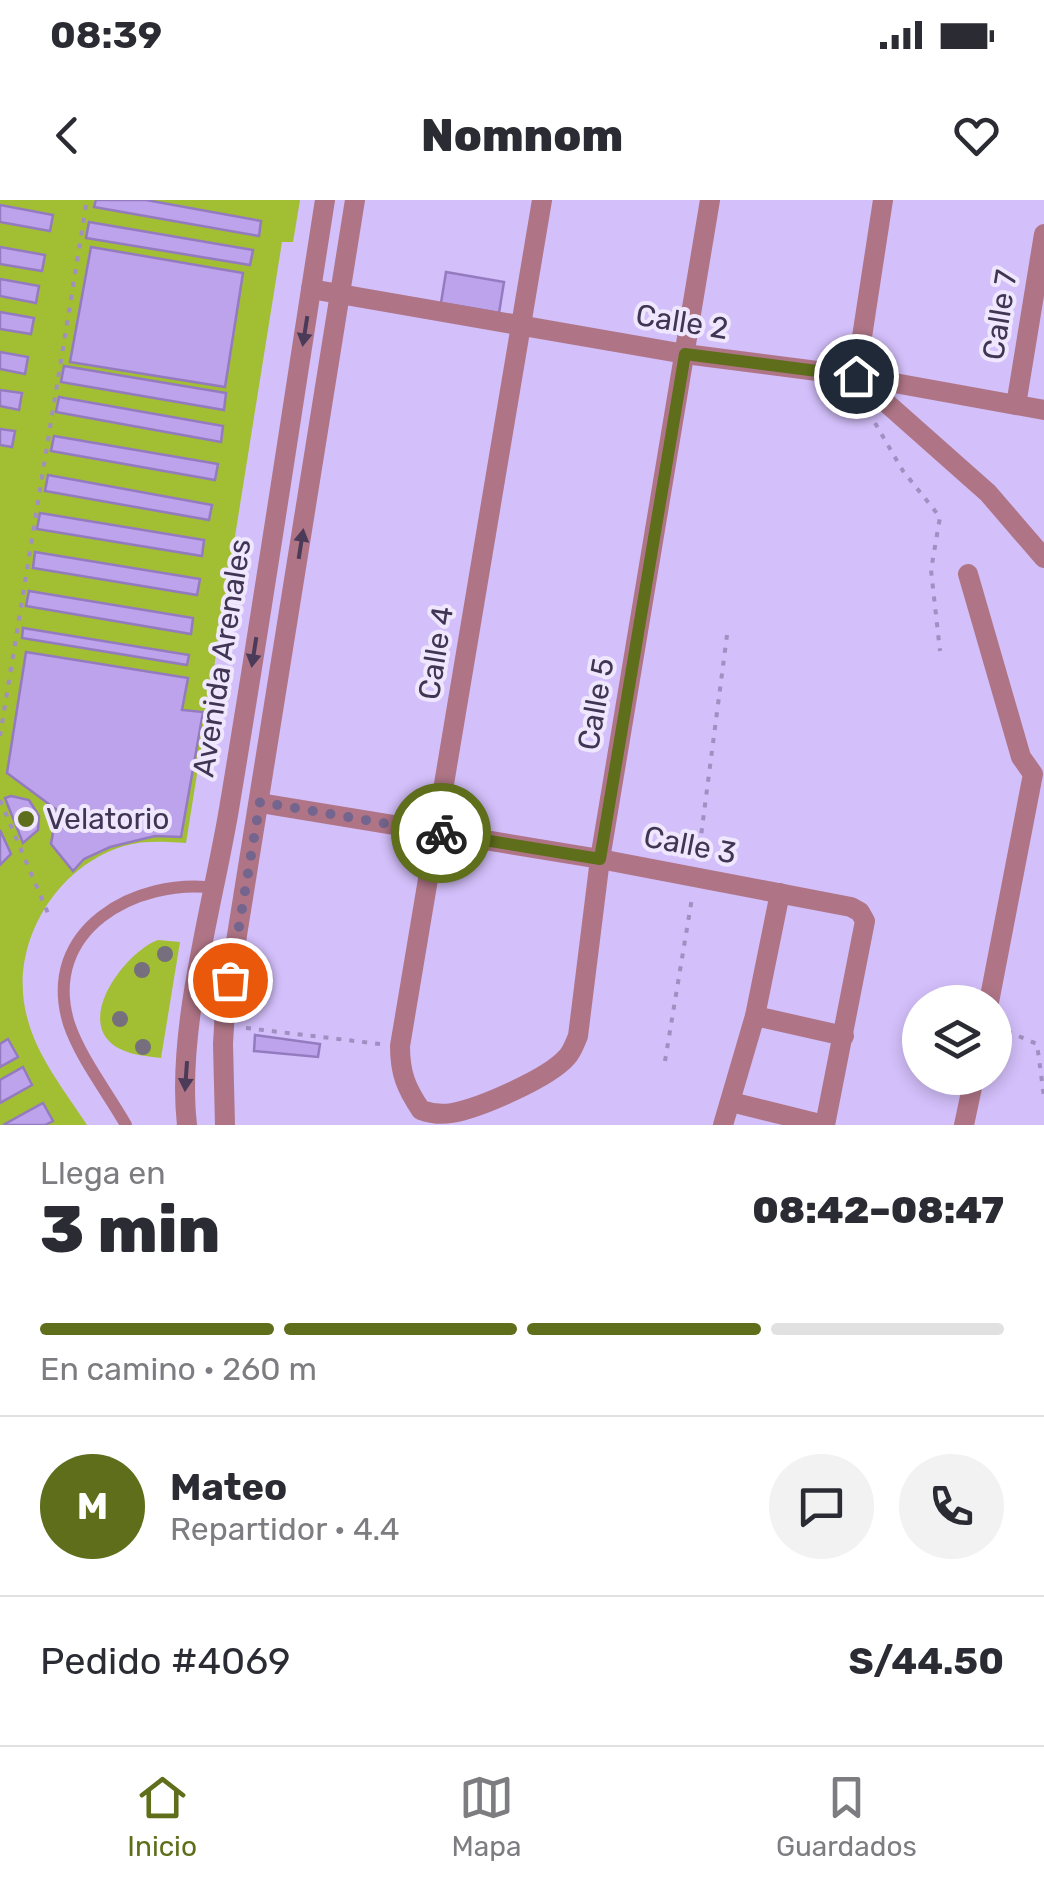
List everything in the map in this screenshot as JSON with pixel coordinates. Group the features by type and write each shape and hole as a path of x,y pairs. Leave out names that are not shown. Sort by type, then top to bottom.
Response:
{"street":[{"name":"Avenida Arenales","path":"187,1125 184,1100 188,1041 326,200"},
{"name":"Avenida Arenales","path":"224,1125 224,1026 354,200"},
{"name":"Calle 4","path":"421,1110 400,1071 400,1046 542,200"},
{"name":"Calle 5","path":"421,1110 438,1115 458,1112 553,1069 568,1056 578,1036 600,859 710,200"},
{"path":"883,200 856,376 988,494 1044,558"},
{"name":"Calle 7","path":"1016,405 1044,234"},
{"name":"Calle 2","path":"311,289 685,354 856,376 1044,410"},
{"path":"968,574 1021,756 1038,772 994,985"},
{"name":"Calle 3","path":"260,802 696,876 851,907 865,921 844,1036"},
{"path":"723,1125 755,1016 780,893"},
{"path":"731,1102 824,1125 844,1036 755,1016"},
{"path":"964,1125 970,1095"}],"lane":[{"path":"126,1125 69,1023 65,990 71,958 88,929 113,907 165,887 188,884 216,888"}],"path":[{"path":"0,736 87,200"},
{"path":"870,411 904,471 940,517 931,570 940,651"},
{"path":"665,1060 696,876 727,636"},
{"path":"0,800 50,918"},
{"path":"224,1026 400,1046"},
{"path":"1012,1033 1036,1044 1044,1097"}],"green space":[{"path":"0,200 300,200 293,242 282,242 186,843 124,846 77,872 42,913 24,964 23,990 32,1032 52,1073 87,1125 0,1125"},
{"path":"158,940 180,942 161,1058 133,1054 114,1045 102,1028 100,1014 104,998 122,968"}],"building":[{"path":"96,200 146,200 261,221 259,236 94,207"},
{"path":"0,205 53,215 50,231 0,222"},
{"path":"89,222 253,250 250,265 86,238"},
{"path":"0,247 45,255 42,271 0,264"},
{"path":"91,247 243,273 225,387 70,362"},
{"path":"446,272 504,282 499,313 441,303"},
{"path":"0,279 39,286 36,303 0,296"},
{"path":"0,312 34,318 31,334 0,329"},
{"path":"0,352 28,357 25,374 0,369"},
{"path":"64,366 226,393 224,410 61,382"},
{"path":"0,390 22,393 19,410 0,406"},
{"path":"59,397 223,426 221,442 56,412"},
{"path":"0,429 15,431 12,447 0,445"},
{"path":"54,436 218,464 215,480 51,451"},
{"path":"48,475 212,505 209,520 45,491"},
{"path":"40,513 204,540 202,556 37,529"},
{"path":"35,552 200,579 197,595 33,568"},
{"path":"29,591 193,618 191,634 26,606"},
{"path":"23,628 189,655 187,665 22,638"},
{"path":"26,652 188,678 182,710 203,712 181,837 155,836 110,847 84,859 73,871 51,844 57,810 7,773"},
{"name":"Velatorio","path":"5,798 29,800 39,816 38,830 23,843"},
{"path":"0,830 11,854 0,865"},
{"path":"255,1035 320,1044 318,1057 254,1051"},
{"path":"8,1039 18,1057 0,1067 0,1044"},
{"path":"23,1067 32,1085 0,1103 0,1080"},
{"path":"43,1103 53,1121 45,1125 3,1125"}],"way so far":[{"path":"230,980 260,802 441,833"}],"place":[{"name":"Velatorio","path":"26,819"}],"route":[{"path":"441,833 600,859 685,354 856,376"}]}
